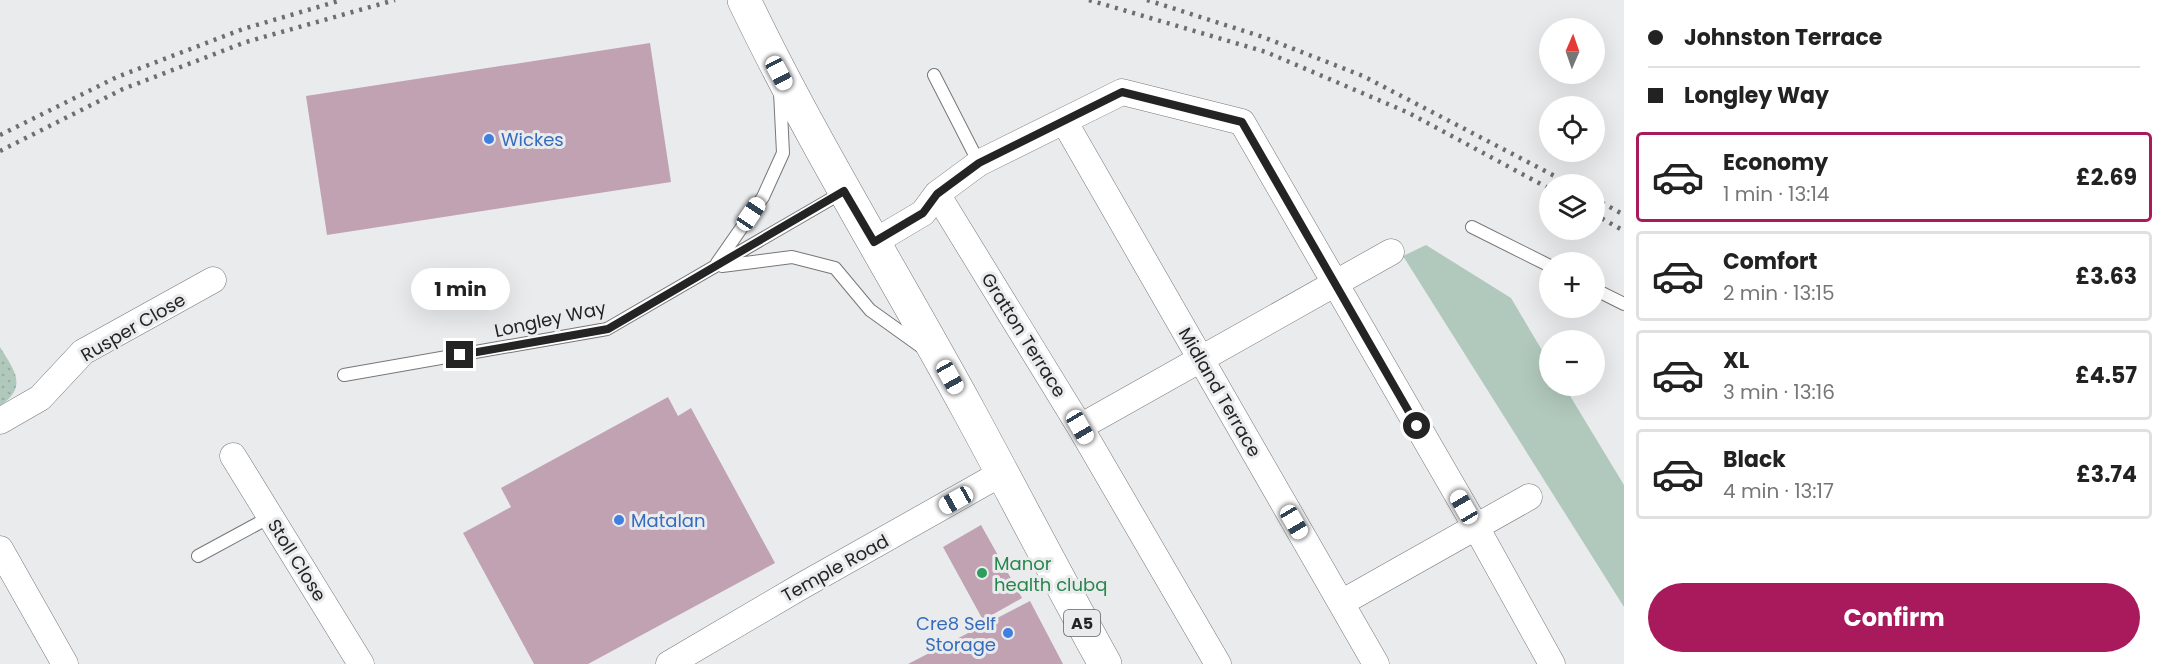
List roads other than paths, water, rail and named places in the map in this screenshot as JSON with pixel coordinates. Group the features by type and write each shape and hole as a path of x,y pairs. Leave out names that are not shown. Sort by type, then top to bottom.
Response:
{"main road":[{"name":"A5","path":"744,0 779,73 941,361 1105,664"}],"street":[{"path":"874,242 923,213 937,194 979,163 1122,92 1242,122 1476,527 1552,664"},
{"name":"Midland Terrace","path":"1064,121 1376,664"},
{"name":"Gratton Terrace","path":"937,194 1080,427 1218,664"},
{"path":"1080,427 1391,252"},
{"name":"Rusper Close","path":"0,421 40,398 83,352 213,280"},
{"name":"Stoll Close","path":"233,456 361,664"},
{"name":"Temple Road","path":"669,664 800,586 1002,473"},
{"path":"1341,603 1529,497"},
{"path":"0,549 64,664"}],"lane":[{"name":"Longley Way","path":"715,267 763,197 783,153 779,73"},
{"path":"934,75 979,163"},
{"name":"Longley Way","path":"344,375 608,329 844,191"},
{"path":"1472,226 1539,260"},
{"path":"715,267 792,257 835,268 870,310 941,361"},
{"path":"1605,294 1624,304"},
{"path":"198,556 270,517"}],"railway":[{"path":"0,135 117,77 243,29 342,0"},
{"path":"0,151 123,89 246,42 395,0"},
{"path":"1089,0 1266,52 1409,113 1539,183"},
{"path":"1147,0 1263,37 1363,76 1551,174"},
{"path":"1605,204 1624,215"},
{"path":"1605,220 1624,231"}],"place":[{"name":"Wickes","path":"489,139"},
{"name":"Matalan","path":"619,520"},
{"name":"Manor health clubq","path":"982,573"},
{"name":"Cre8 Self Storage","path":"1008,633"}]}
